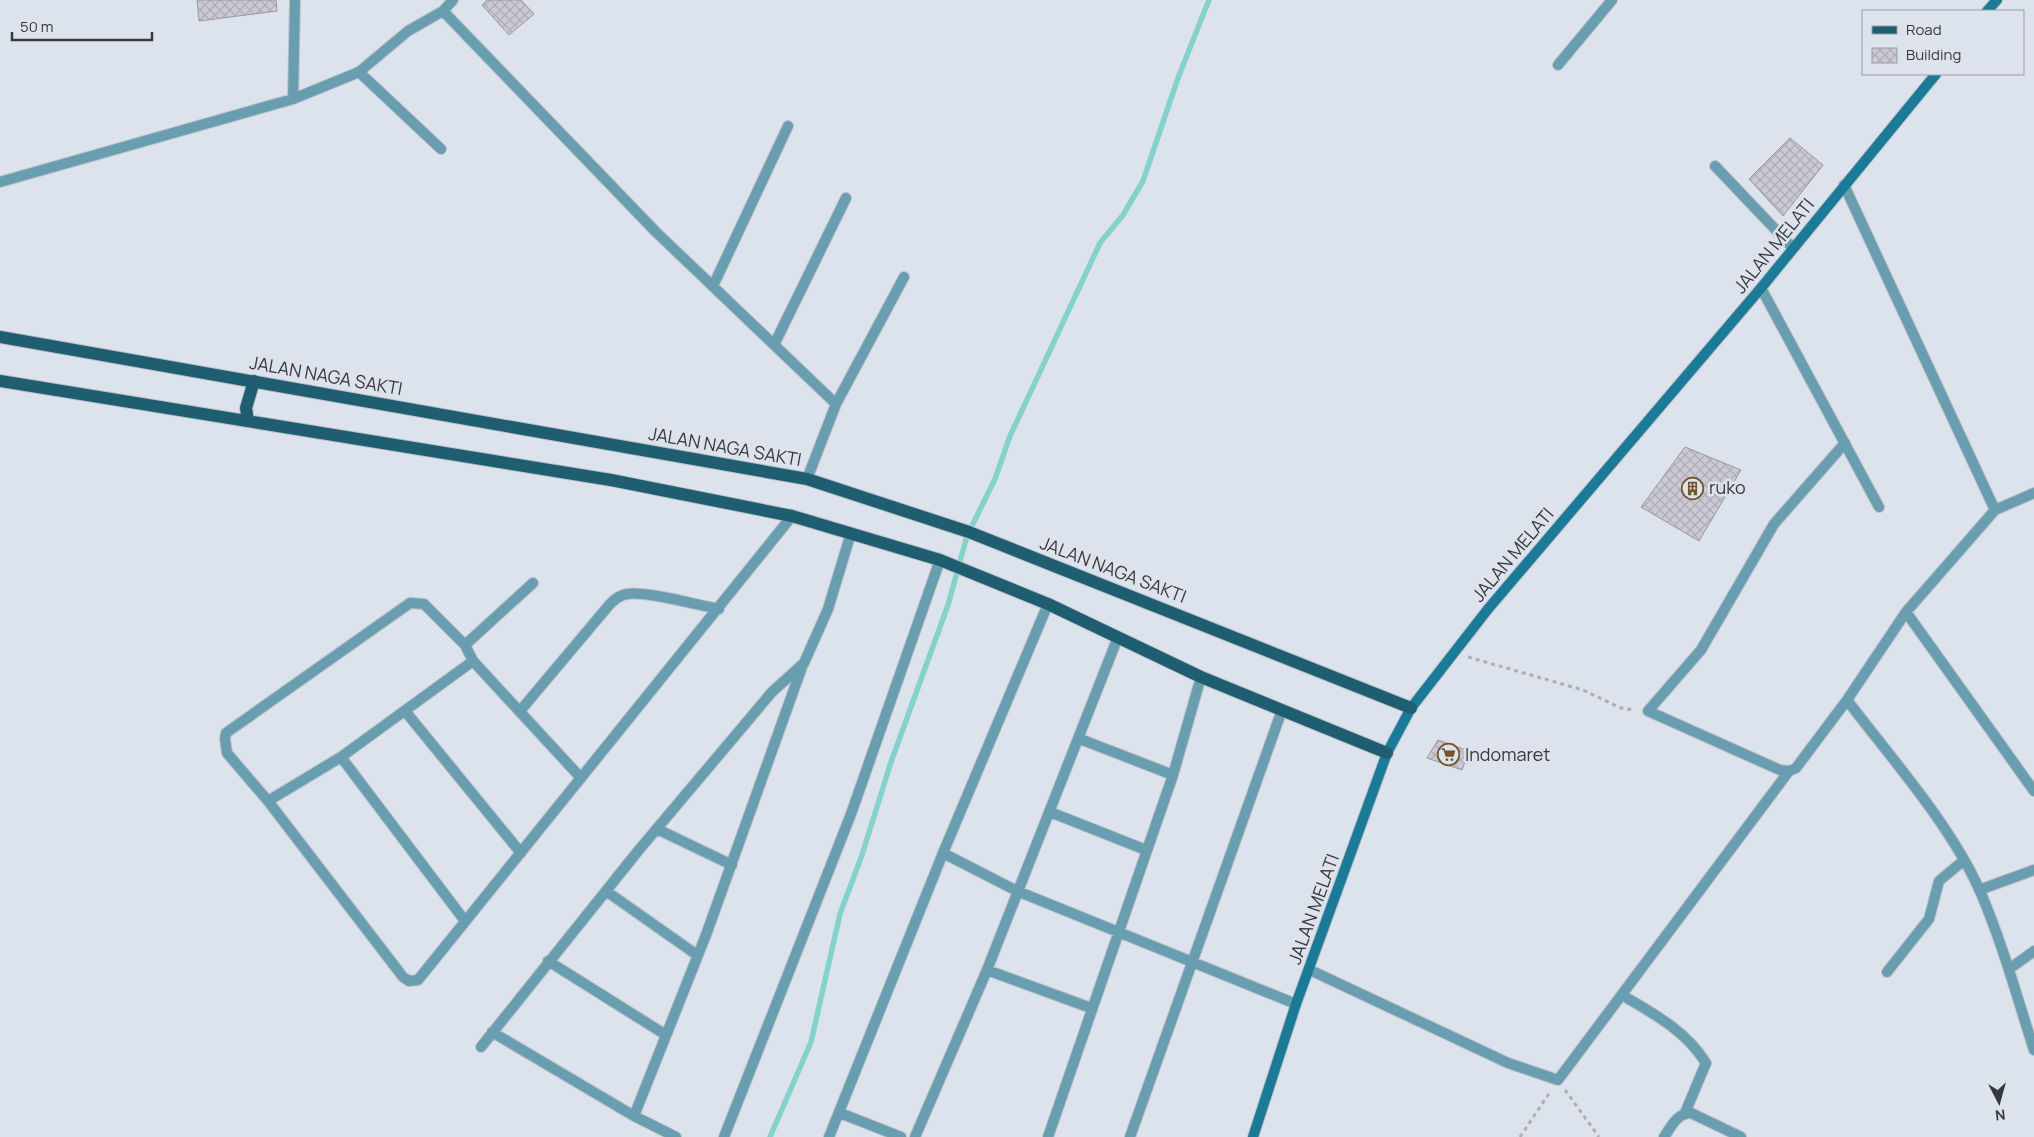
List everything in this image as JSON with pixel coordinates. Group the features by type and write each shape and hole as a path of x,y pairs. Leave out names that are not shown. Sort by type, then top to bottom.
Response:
{"main road":[{"path":"1988,10 1997,0"},
{"name":"JALAN MELATI","path":"1253,1137 1296,1004 1310,970 1387,753 1411,708 1494,601 1761,288 1935,75"},
{"name":"JALAN NAGA SAKTI","path":"0,338 807,479 969,532 1411,708"},
{"path":"0,381 611,480 792,516 940,560 1048,604 1201,677 1387,753"},
{"path":"248,421 246,408 254,381"}],"street":[{"path":"293,99 295,0"},
{"path":"0,182 293,99 359,72 408,31 443,11 453,0"},
{"path":"1558,65 1612,0"},
{"path":"443,11 656,232 836,404"},
{"path":"359,72 442,149"},
{"path":"713,286 788,126"},
{"path":"1714,166 1793,248"},
{"path":"1844,185 1995,510"},
{"path":"774,344 846,198"},
{"path":"807,479 836,404 904,277"},
{"path":"1761,288 1878,506"},
{"path":"1845,443 1774,524 1701,650 1648,711 1780,770 1789,771 1796,768 1847,700 1906,612 1995,510 2034,494"},
{"path":"581,778 474,661 464,645 424,604 410,602 226,733 224,739 227,752 268,801 403,977 409,981 418,980 718,609 792,516"},
{"path":"634,1116 732,865 804,663 825,618 851,533"},
{"path":"724,1137 851,814 940,560"},
{"path":"464,645 533,583"},
{"path":"520,710 610,604 621,595 664,598 718,609"},
{"path":"829,1137 943,853 1048,604"},
{"path":"1906,612 2034,791"},
{"path":"915,1137 987,970 1017,891 1080,739 1118,637"},
{"path":"268,801 340,757 474,661"},
{"path":"481,1048 548,961 657,829 772,692 804,663"},
{"path":"1048,1137 1173,775 1201,677"},
{"path":"1847,700 1946,831 1979,890 2009,968 2034,1050"},
{"path":"405,710 521,853"},
{"path":"1130,1137 1282,710"},
{"path":"1080,739 1173,775"},
{"path":"340,757 465,921"},
{"path":"1310,970 1508,1063 1558,1080 1789,771"},
{"path":"1050,812 1146,850"},
{"path":"657,829 732,865"},
{"path":"943,853 1017,891 1296,1004"},
{"path":"1887,972 1929,919 1939,881 1963,861"},
{"path":"1979,890 2034,870"},
{"path":"606,891 697,955"},
{"path":"2009,968 2034,951"},
{"path":"548,961 666,1035"},
{"path":"987,970 1091,1008"},
{"path":"1622,995 1671,1024 1696,1048 1706,1063 1686,1113 1678,1118 1664,1137"},
{"path":"492,1032 634,1116 676,1137"},
{"path":"840,1113 901,1137"},
{"path":"1686,1113 1691,1113 1741,1137"}],"path":[{"path":"1454,653 1583,690 1621,708 1648,711"},
{"path":"1520,1137 1558,1080 1598,1137"}],"building":[{"path":"197,0 276,0 277,11 199,21"},
{"path":"487,0 521,0 534,14 509,35 482,5"},
{"path":"1790,138 1823,165 1783,216 1749,179"},
{"name":"ruko","path":"1685,447 1741,470 1699,541 1641,507"},
{"name":"Indomaret","path":"1438,740 1469,751 1462,770 1427,758"}],"waterway":[{"path":"770,1137 811,1042 840,914 862,855 891,762 948,605 967,536 995,479 1010,436 1100,243 1123,215 1143,181 1178,78 1209,0"}],"place":[{"name":"ruko","path":"1693,488"},
{"name":"Indomaret","path":"1449,755"}]}
